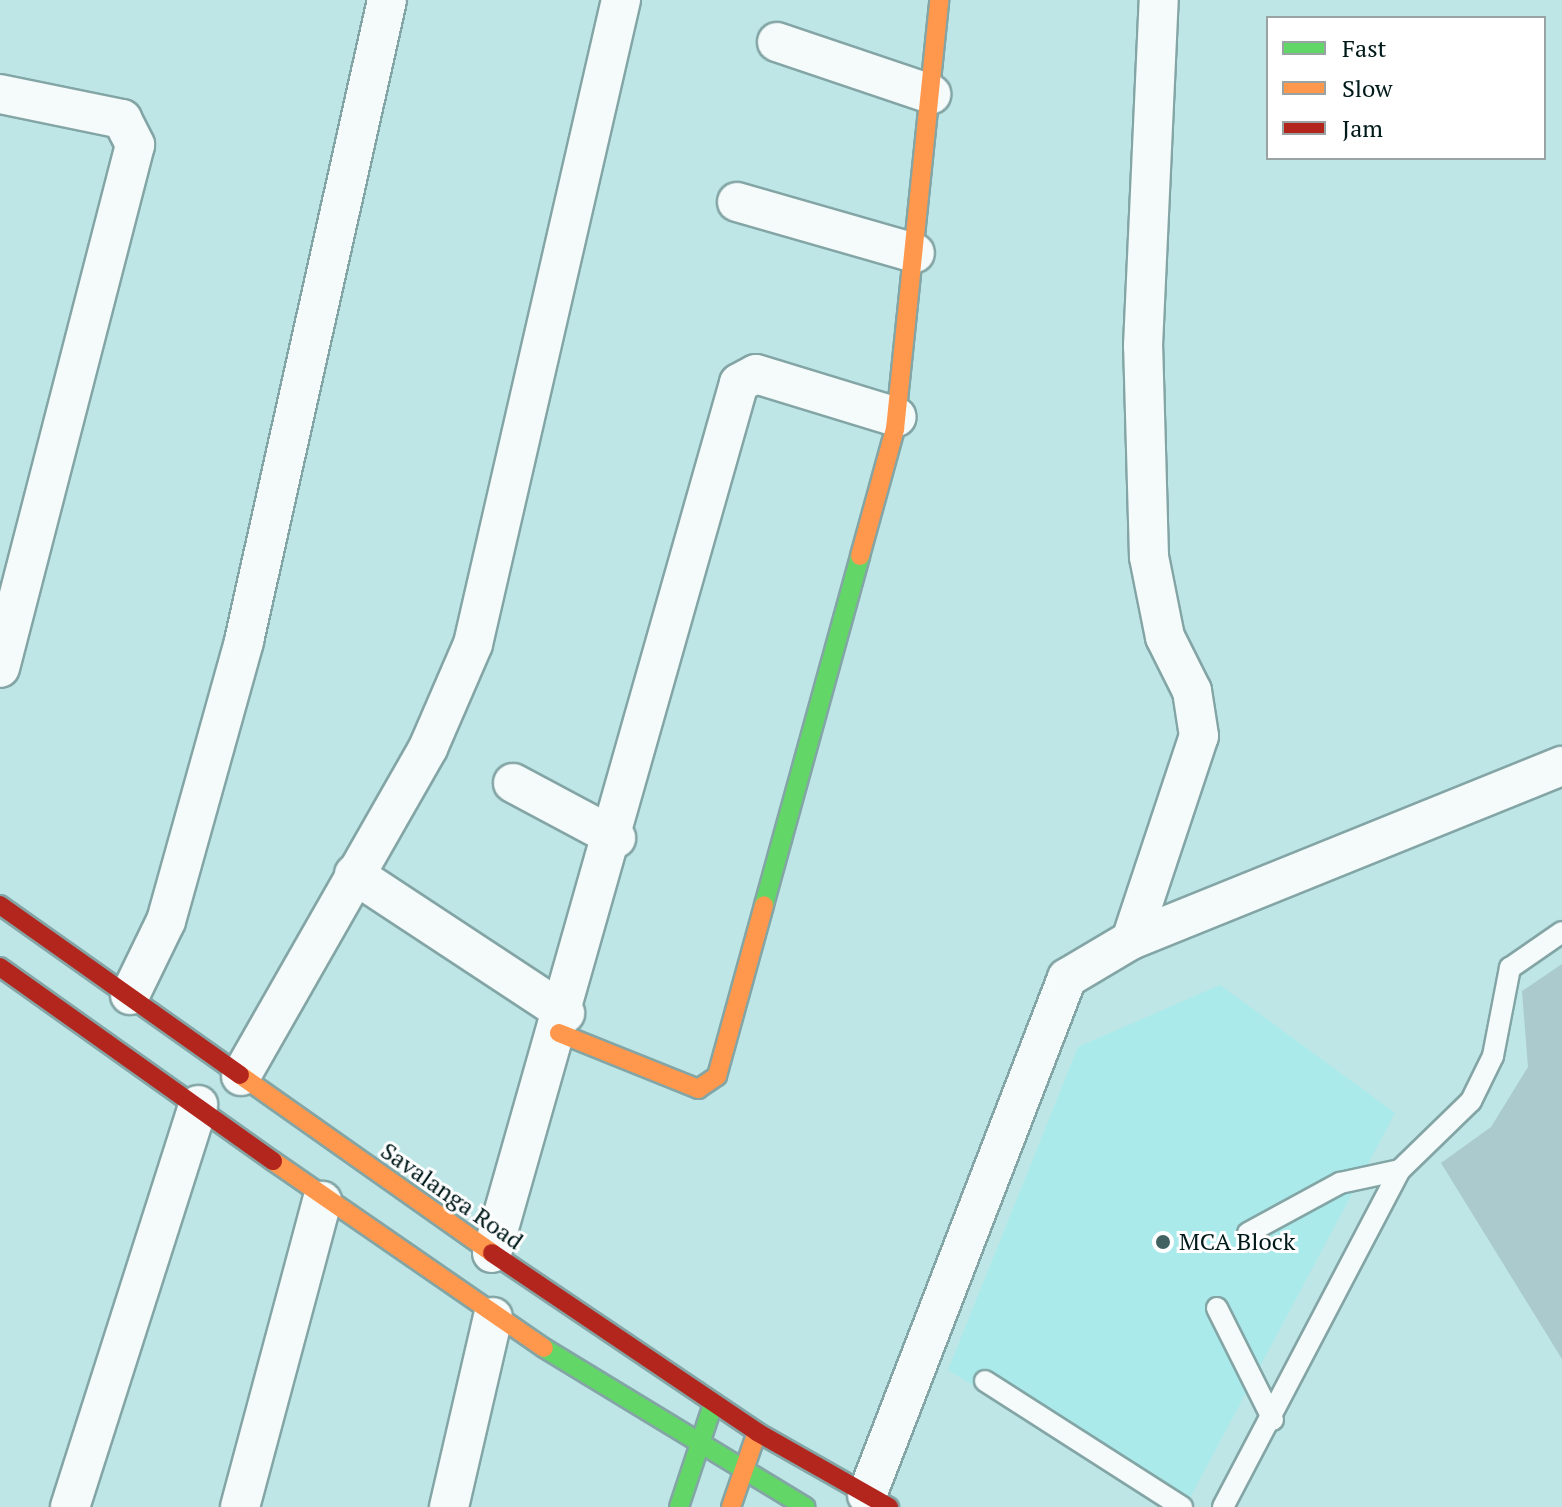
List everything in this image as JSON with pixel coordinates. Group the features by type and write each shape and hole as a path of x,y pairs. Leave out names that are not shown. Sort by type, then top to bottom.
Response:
{"main road":[{"path":"562,1023 698,1089 717,1076 897,417 939,0"},
{"name":"Savalanga Road","path":"0,905 492,1253 757,1432 878,1501"},
{"path":"0,967 198,1105 322,1201 493,1317 696,1445 805,1507"},
{"path":"679,1507 696,1445 713,1403"},
{"path":"731,1507 757,1432"}],"street":[{"path":"130,995 166,921 244,641 387,0"},
{"path":"241,1076 452,702 473,644 621,0"},
{"path":"1131,940 1199,736 1192,691 1165,637 1149,557 1143,346 1159,0"},
{"path":"777,42 931,94"},
{"path":"0,94 122,119 135,145 0,668"},
{"path":"737,202 915,253"},
{"path":"492,1253 616,838 739,383 756,374 897,417"},
{"path":"878,1501 1067,978 1131,940 1562,766"},
{"path":"513,783 616,838"},
{"path":"354,874 562,1023"},
{"path":"70,1507 198,1105"},
{"path":"240,1507 322,1201"},
{"path":"449,1507 493,1317"}],"lane":[{"path":"1223,1507 1273,1420 1400,1170 1471,1101 1493,1056 1510,968 1562,932"},
{"path":"1248,1233 1340,1183 1400,1170"},
{"path":"1217,1308 1273,1420"},
{"path":"985,1381 1182,1507"}],"shaded area":[{"name":"MCA Block","path":"1220,985 1395,1113 1185,1507 1178,1507 948,1370 1078,1047"}],"building":[{"path":"1562,964 1562,1359 1441,1163 1491,1127 1528,1067 1522,991"}],"traffic: fast":[{"path":"764,905 860,556"},
{"path":"544,1348 805,1507"},
{"path":"679,1507 712,1407"}],"traffic: slow":[{"path":"860,556 895,429 939,0"},
{"path":"559,1033 698,1089 717,1076 764,905"},
{"path":"240,1075 492,1253"},
{"path":"273,1161 544,1348"},
{"path":"731,1507 756,1435"}],"traffic: jam":[{"path":"0,905 240,1075"},
{"path":"0,967 273,1161"},
{"path":"492,1253 757,1432 889,1507"}],"place":[{"name":"MCA Block","path":"1163,1242"}]}
